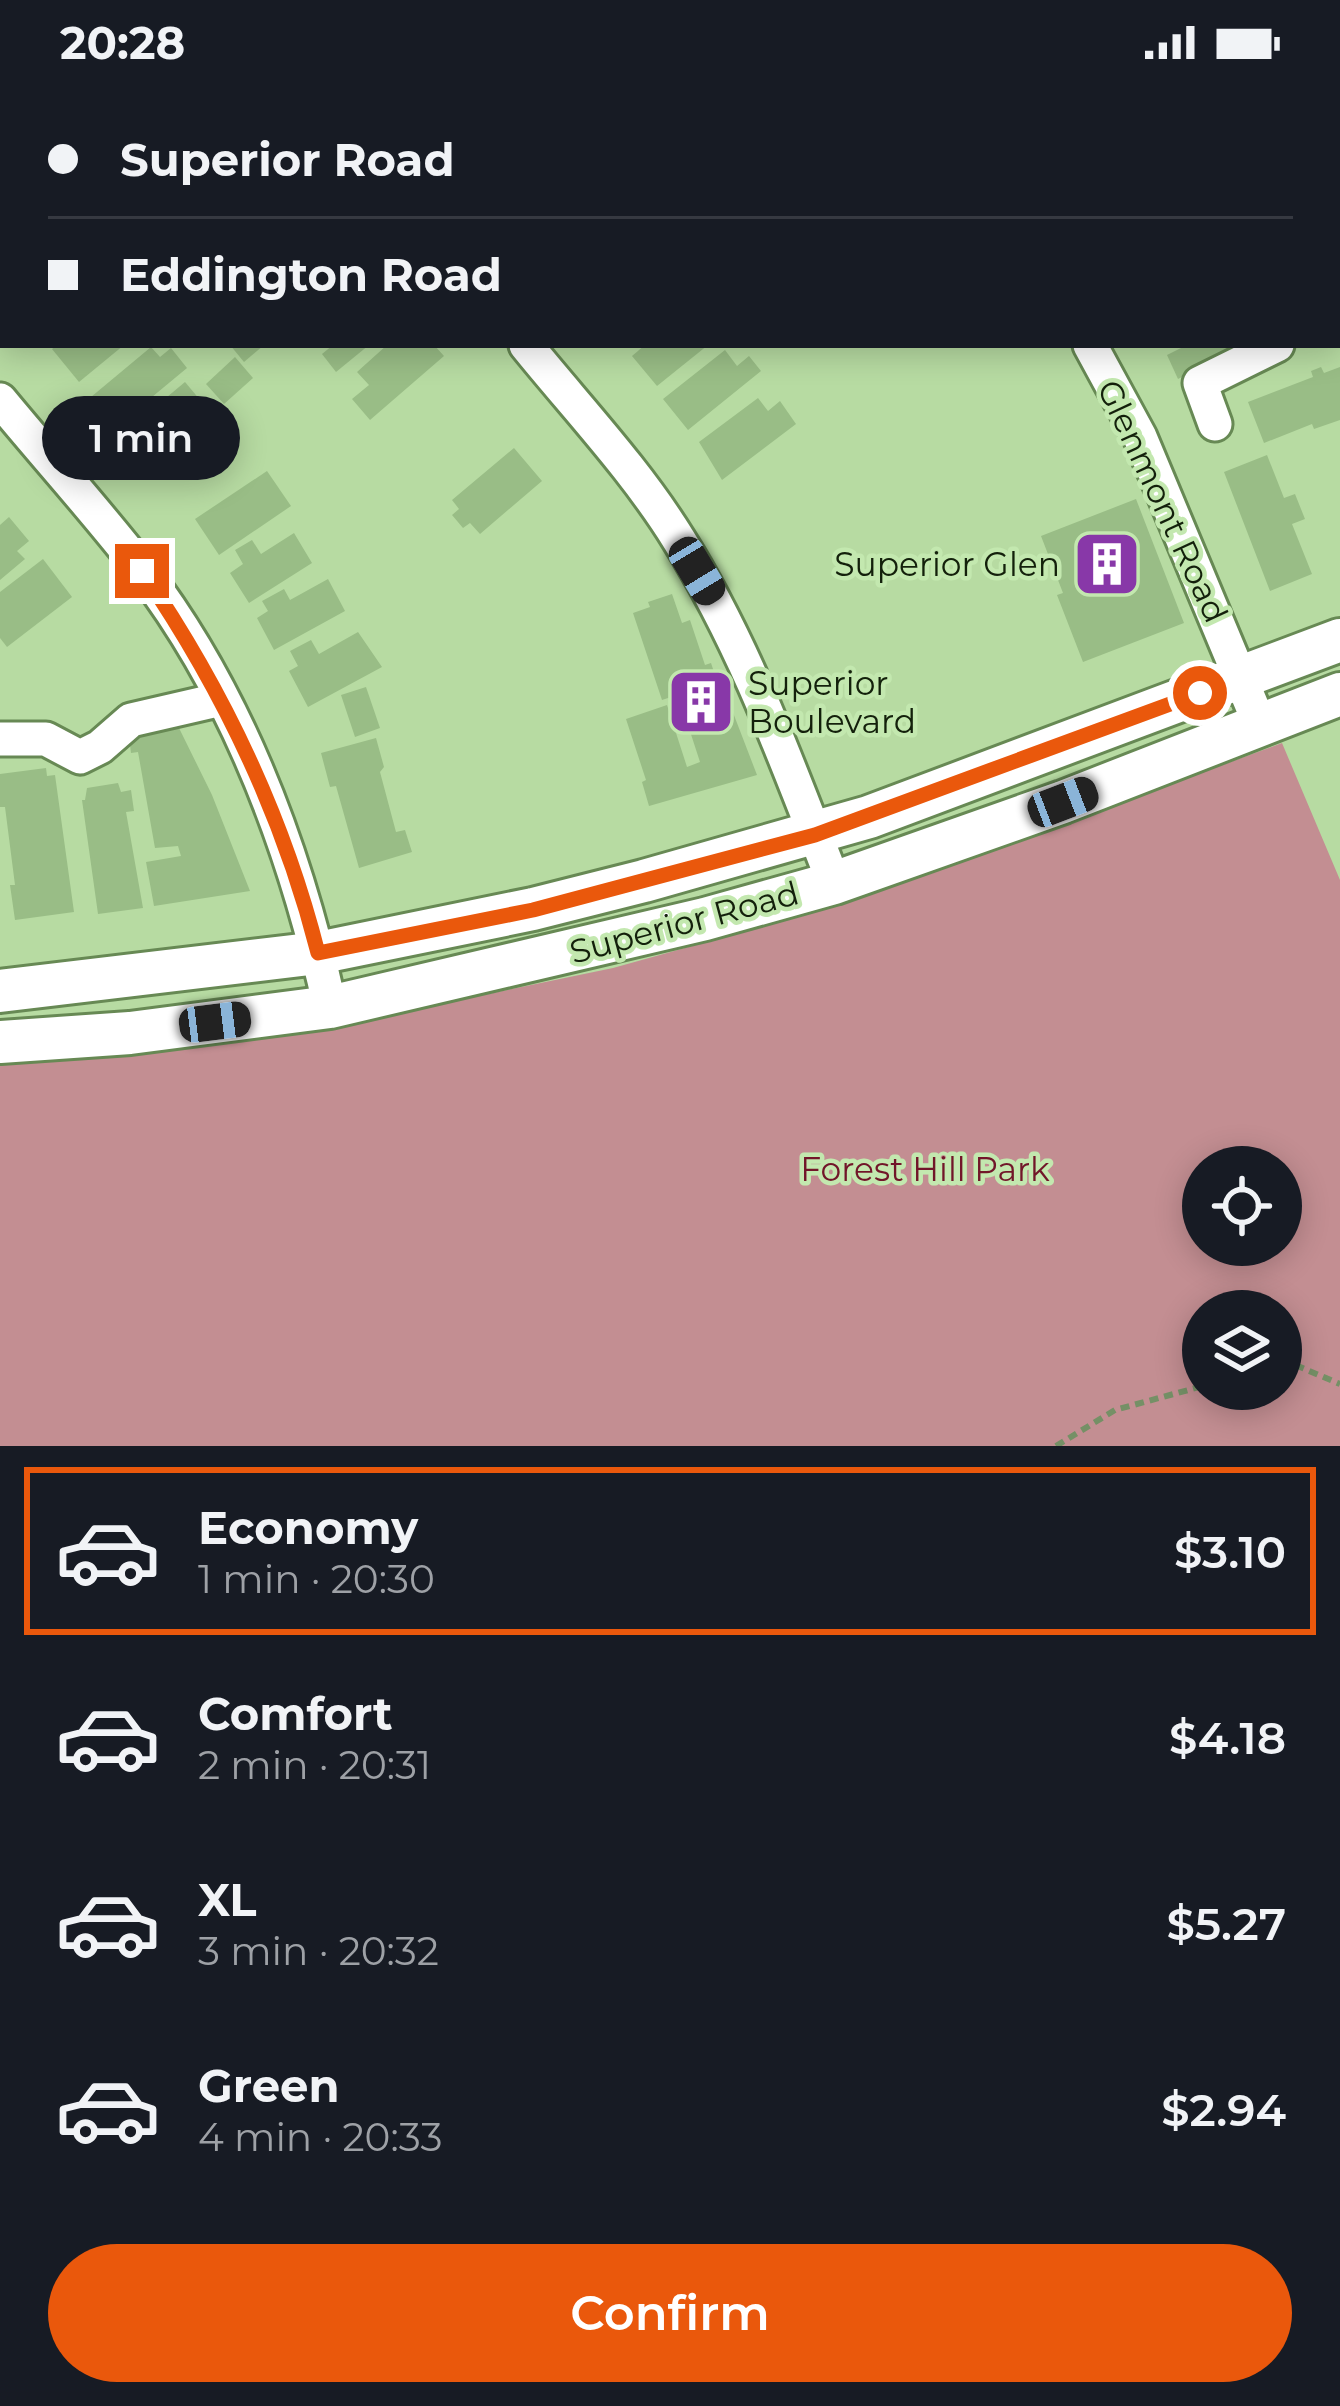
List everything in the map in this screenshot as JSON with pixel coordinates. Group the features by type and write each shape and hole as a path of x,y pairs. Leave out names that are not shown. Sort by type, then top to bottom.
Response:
{"main road":[{"name":"Superior Road","path":"0,991 318,953 533,910 815,835 1340,640"},
{"name":"Superior Road","path":"0,1042 130,1033 330,1007 684,925 834,883 1063,802 1340,694"}],"street":[{"path":"528,348 650,498 707,587 759,694 834,883"},
{"name":"Glenmont Road","path":"1092,348 1140,437 1260,725"},
{"path":"1215,424 1200,383 1271,348"},
{"path":"0,400 142,571 186,635 222,700 268,797 307,907 330,1007"},
{"path":"0,739 46,739 80,757 131,721 222,700"}],"path":[{"path":"1302,1368 1340,1384"},
{"path":"1056,1446 1115,1410 1182,1392"}],"green space":[{"name":"Forest Hill Park","path":"1282,743 1340,880 1340,1446 0,1446 0,1065 128,1055 334,1026 613,968 850,902"}],"building":[{"path":"53,348 120,348 79,382"},
{"path":"150,348 160,357 171,348 187,368 117,426 91,397"},
{"path":"232,348 260,348 244,362"},
{"path":"329,348 365,348 336,372 322,354"},
{"path":"384,348 437,348 444,356 370,420 352,399 369,385 357,372"},
{"path":"641,348 704,348 657,386 632,356"},
{"path":"1181,348 1240,348 1178,379 1167,355"},
{"path":"725,350 737,366 749,356 761,371 688,430 663,399"},
{"path":"235,357 253,378 224,404 206,384"},
{"path":"1321,367 1324,373 1340,367 1340,420 1314,429 1312,424 1264,443 1248,402 1313,377 1311,371"},
{"path":"185,382 211,413 150,464 124,433"},
{"path":"758,398 768,411 780,401 796,424 722,480 699,442"},
{"path":"514,448 542,481 480,534 470,523 463,528 452,515 459,509 452,500"},
{"path":"1267,455 1284,498 1295,494 1305,519 1292,524 1312,574 1270,591 1224,472"},
{"path":"267,471 291,506 219,555 195,519"},
{"name":"Superior Glen","path":"1136,499 1184,623 1083,662 1041,536"},
{"path":"9,517 29,541 17,551 25,559 0,580 0,525"},
{"path":"294,533 312,563 249,603 230,573 243,564 235,550 252,540 261,554"},
{"path":"43,559 72,597 7,647 0,638 0,592"},
{"path":"328,579 345,611 274,650 257,618 268,611 262,601 284,589 290,600"},
{"name":"Superior Boulevard","path":"672,594 682,623 690,620 705,665 711,663 723,699 727,697 757,775 649,806 642,782 646,780 626,719 667,705 687,767 700,762 687,722 681,724 671,697 662,700 633,613"},
{"path":"358,632 382,667 308,707 289,671 298,666 290,651 311,640 319,654"},
{"path":"366,687 380,728 355,737 341,695"},
{"path":"179,728 250,891 154,906 146,862 181,856 178,846 155,848 138,752 131,753 129,737"},
{"path":"376,738 396,832 405,830 412,852 359,868 336,786 330,787 321,753"},
{"path":"46,768 47,776 55,775 74,912 15,920 0,774"},
{"path":"118,783 121,792 131,790 134,811 126,812 143,908 98,914 82,800 87,788"}],"place":[{"name":"Superior Glen","path":"1107,564"},
{"name":"Superior Boulevard","path":"701,702"}],"route":[{"path":"142,571 186,635 268,797 318,953 533,910 815,835 1200,693"}]}
